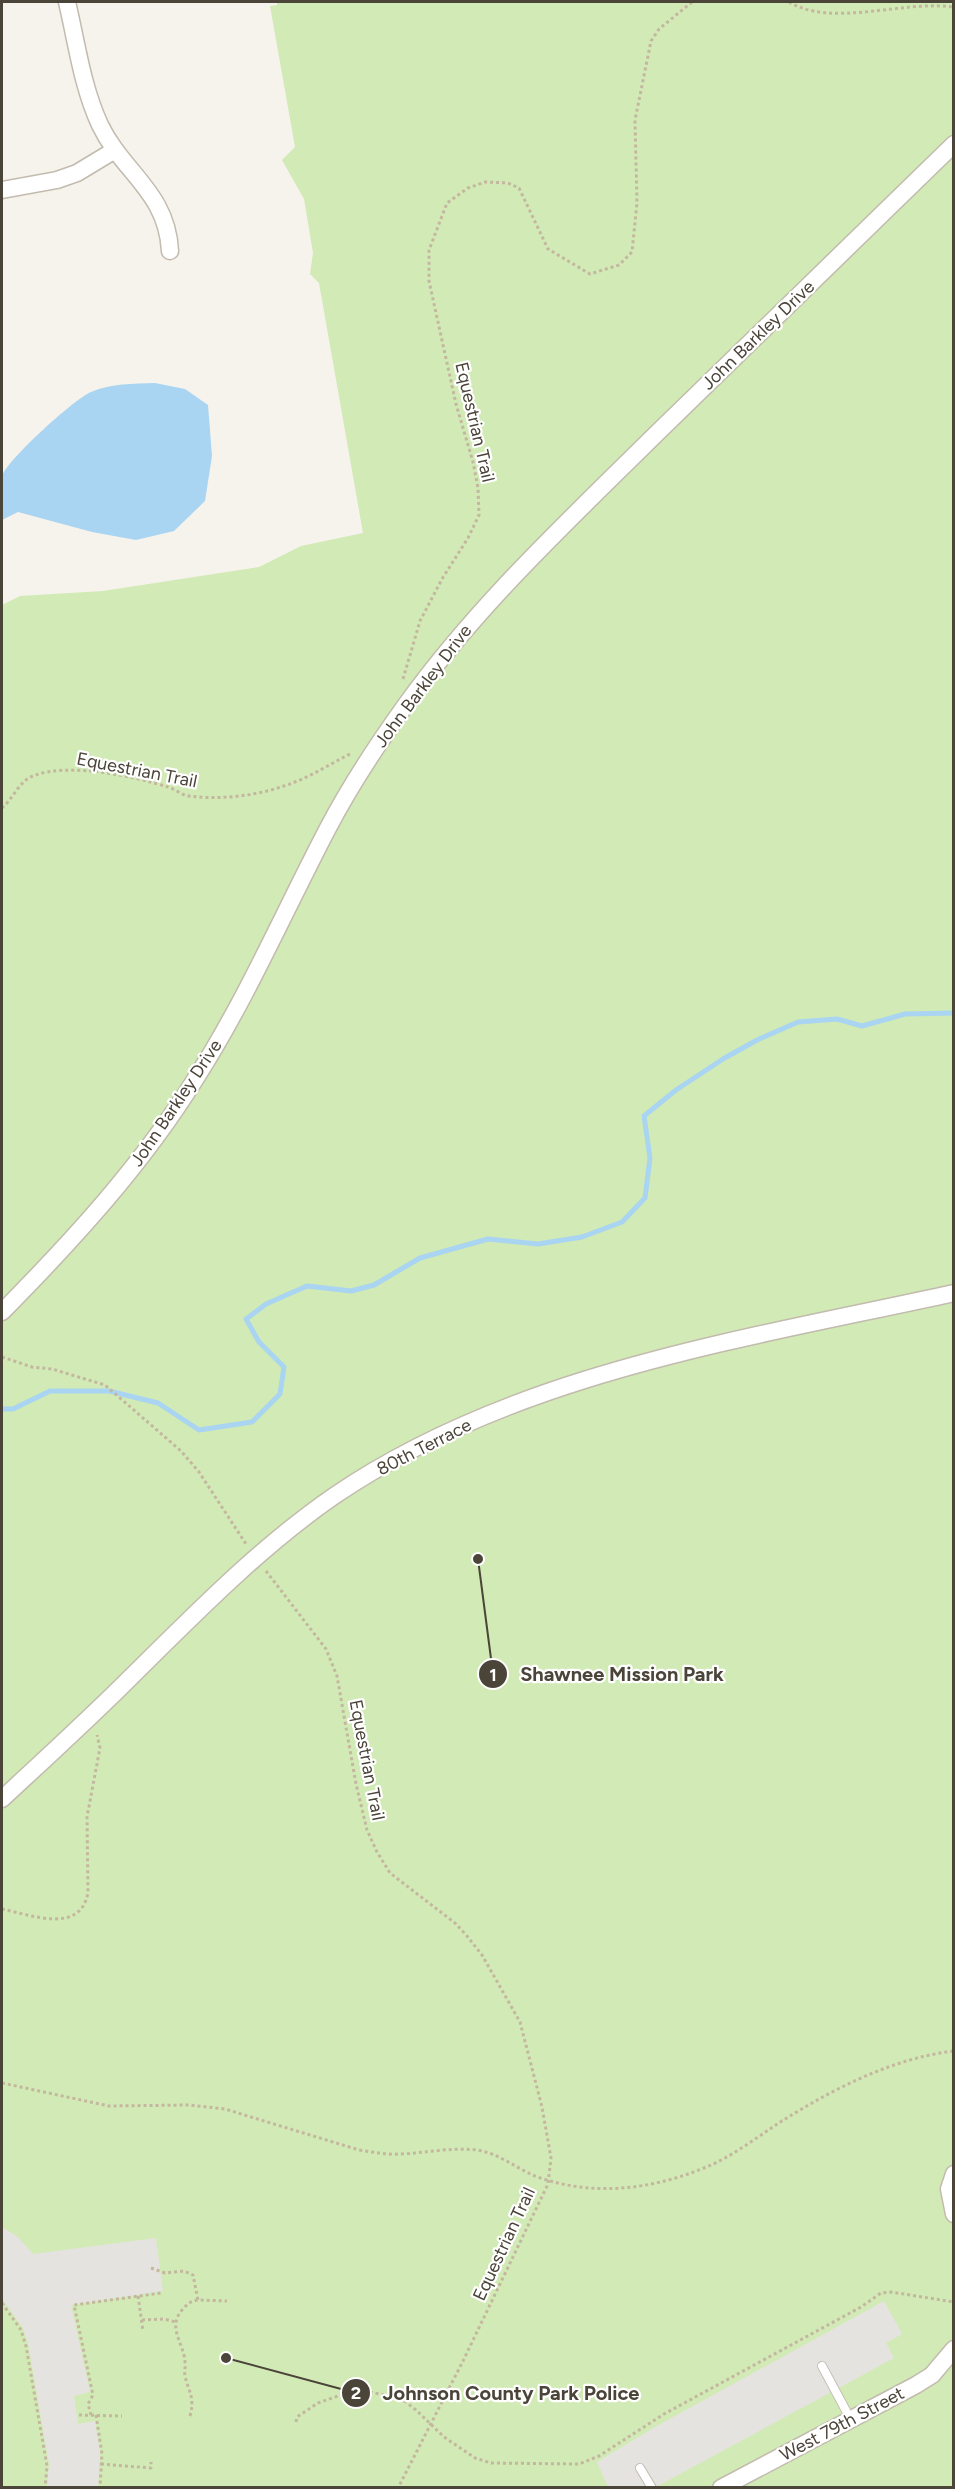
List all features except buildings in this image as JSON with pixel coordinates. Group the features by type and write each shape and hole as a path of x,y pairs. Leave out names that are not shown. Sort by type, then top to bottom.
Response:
{"street":[{"path":"68,2 88,95 101,127 115,150 161,210 169,230 170,251"},
{"name":"John Barkley Drive","path":"2,1312 103,1205 147,1150 196,1079 237,1008 351,786 405,706 456,640 494,596 568,520 954,144"},
{"path":"2,190 57,180 77,173 115,150"},
{"name":"80th Terrace","path":"2,1799 87,1720 185,1623 285,1532 336,1495 406,1453 464,1425 542,1394 586,1380 703,1349 954,1293"},
{"path":"954,2174 949,2189 954,2214"},
{"name":"West 79th Street","path":"721,2487 932,2375 954,2349"}],"lane":[{"path":"822,2366 851,2420"},
{"path":"640,2468 652,2487"}],"path":[{"name":"Equestrian Trail","path":"402,681 420,621 479,515 478,488 473,462 456,404 429,281 429,250 440,219 447,203 468,188 485,182 508,183 519,188 548,249 590,274 619,265 632,252 636,230 635,120 651,41 659,29 692,2"},
{"path":"789,2 806,9 838,12 912,3 936,3 954,7"},
{"name":"Equestrian Trail","path":"2,808 11,801 19,786 32,776 60,771 90,771 171,788 185,796 245,795 283,787 357,750"},
{"name":"Equestrian Trail","path":"2,1357 105,1385 181,1451 200,1472 256,1558 326,1649 331,1659 337,1676 363,1817 377,1852 390,1873 455,1923 482,1954 520,2022 542,2107 550,2151 548,2180 431,2424 398,2487"},
{"path":"2,1909 50,1919 73,1916 81,1912 86,1904 87,1817 100,1748 95,1730 87,1720"},
{"path":"2,2083 109,2106 189,2105 225,2109 359,2150 380,2154 446,2150 481,2151 548,2180 595,2189 622,2189 679,2177 707,2167 834,2089 893,2067 954,2051"},
{"path":"151,2268 165,2273 184,2271 193,2275 198,2300"},
{"path":"296,2422 297,2417 318,2403 349,2392 366,2391 402,2399 444,2437 475,2458 491,2463 579,2464 599,2456 664,2414 881,2294 891,2292 954,2302"},
{"path":"100,2487 101,2464 93,2415 88,2404 93,2395 74,2305 161,2293"},
{"path":"138,2296 142,2331"},
{"path":"190,2416 193,2397 186,2378 185,2361 175,2332 176,2322 185,2306 192,2301 227,2301"},
{"path":"2,2303 21,2330 26,2346 47,2466 45,2487"},
{"path":"141,2320 164,2319 176,2322"},
{"path":"79,2415 122,2416"},
{"path":"101,2464 151,2468 151,2462"}],"green space":[{"path":"277,2 953,2 953,2487 2,2488 2,605 20,596 103,591 259,567 301,546 363,533 319,283 310,274 313,253 304,199 282,160 295,147 270,6 277,5"}],"shaded area":[{"path":"2,2227 18,2237 33,2254 156,2238 163,2291 71,2305 90,2392 74,2396 78,2424 95,2421 100,2453 98,2487 47,2487 49,2464 28,2343 23,2328 2,2299"},
{"path":"884,2301 902,2334 886,2343 894,2358 656,2487 608,2487 597,2462 655,2427"}],"water":[{"path":"155,383 185,389 208,405 212,456 205,501 174,531 136,540 92,532 18,512 2,520 3,474 17,455 58,417 83,397 99,389 123,384"}],"waterway":[{"path":"2,1409 13,1409 50,1391 109,1391 158,1403 199,1430 252,1422 280,1394 284,1367 259,1342 246,1319 266,1304 307,1286 351,1291 374,1285 420,1258 488,1239 538,1244 582,1237 622,1222 645,1198 650,1158 644,1116 676,1090 723,1059 757,1040 798,1022 837,1019 862,1026 905,1014 954,1013"}],"place":[{"name":"Shawnee Mission Park","path":"478,1559"},
{"name":"Johnson County Park Police","path":"226,2358"}]}
